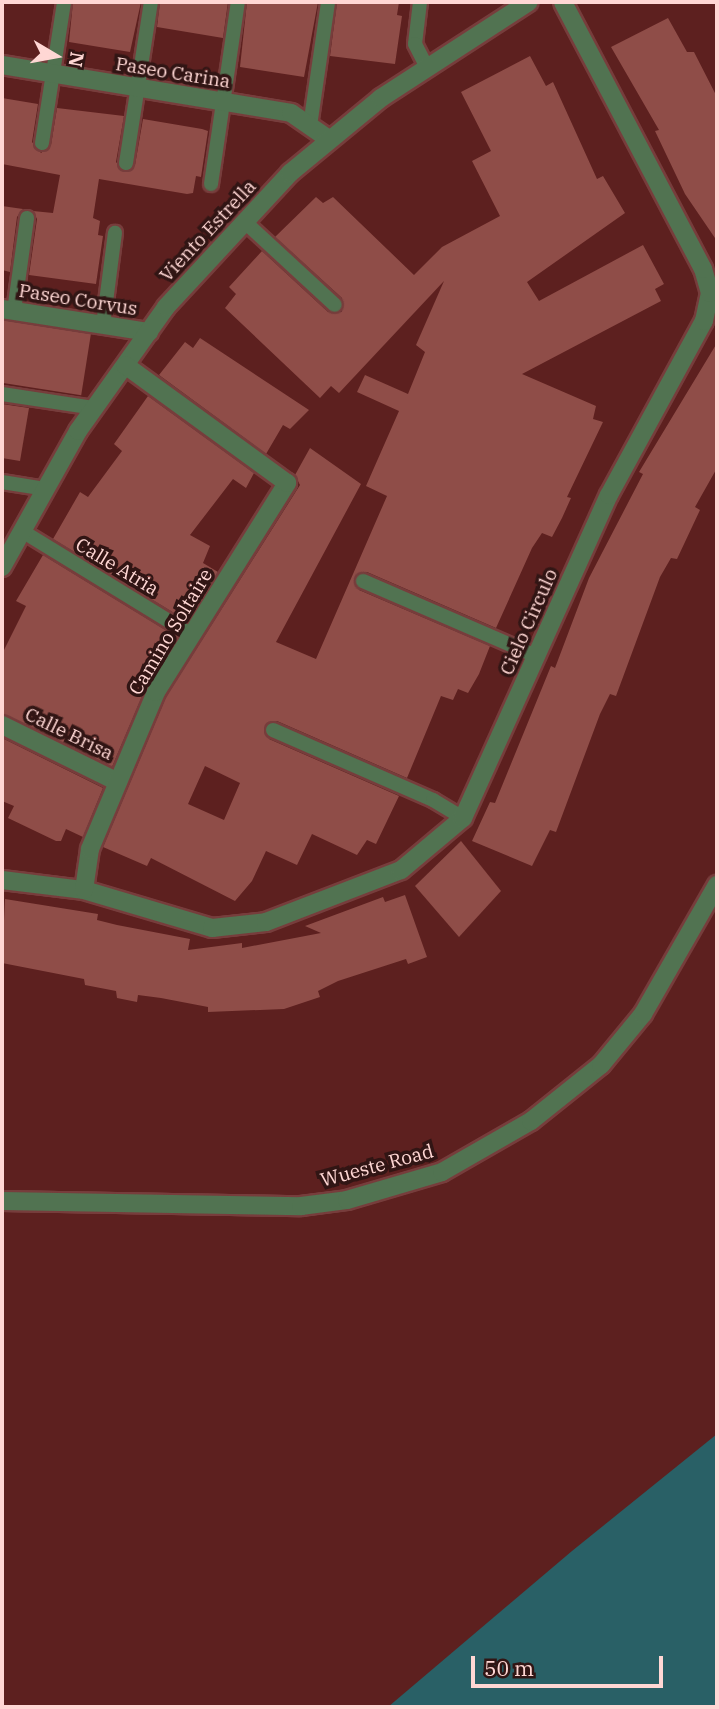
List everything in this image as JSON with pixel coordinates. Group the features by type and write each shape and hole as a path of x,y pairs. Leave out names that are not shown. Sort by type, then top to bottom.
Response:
{"street":[{"name":"Viento Estrella","path":"2,567 95,408 149,332 290,173 426,66 529,2"},
{"name":"Cielo Circulo","path":"2,880 84,890 212,928 266,922 401,870 463,818 609,495 704,321 710,293 703,269 563,2"},
{"name":"Paseo Carina","path":"2,65 291,113 330,141"},
{"name":"Paseo Corvus","path":"8,310 149,332"},
{"name":"Camino Soltaire","path":"84,890 90,849 156,692 287,483 125,365"},
{"name":"Calle Brisa","path":"2,725 118,782"},
{"name":"Wueste Road","path":"2,1201 301,1206 347,1200 442,1172 531,1121 601,1065 643,1014 717,886"}],"lane":[{"path":"43,143 64,2"},
{"path":"126,163 151,2"},
{"path":"211,184 237,2"},
{"path":"310,126 328,2"},
{"path":"420,2 415,44 426,66"},
{"path":"8,310 27,218"},
{"path":"245,222 335,305"},
{"path":"103,325 115,233"},
{"path":"2,394 95,408"},
{"path":"2,482 46,489"},
{"name":"Calle Atria","path":"22,531 192,635"},
{"path":"363,581 537,656"},
{"path":"273,730 433,800 463,818"}],"water":[{"path":"717,1434 717,1707 388,1707 572,1551"}],"building":[{"path":"73,2 141,2 130,52 69,42"},
{"path":"160,2 228,2 223,38 157,27"},
{"path":"247,2 318,2 304,77 240,67"},
{"path":"337,2 399,2 397,15 402,16 395,64 330,56"},
{"path":"668,18 687,52 694,52 717,97 717,241 685,194 655,131 659,130 611,47"},
{"path":"530,56 546,86 553,82 597,179 603,176 625,213 527,282 539,301 643,245 664,284 655,289 661,301 522,374 596,406 593,419 603,422 567,497 571,498 562,518 552,537 542,533 532,548 496,628 367,572 355,577 359,590 490,646 468,693 458,689 453,700 441,696 407,778 277,721 265,726 269,739 399,796 376,844 367,840 357,855 312,834 297,865 266,851 252,881 235,901 151,858 147,866 103,847 166,697 300,485 295,475 310,448 361,484 276,642 316,659 387,496 366,486 399,411 357,392 365,375 408,394 425,352 416,345 444,281 339,393 331,386 320,398 225,308 236,294 229,287 262,251 328,312 342,312 342,298 275,237 316,197 323,203 333,197 414,275 442,247 500,216 472,161 491,151 461,92","holes":["205,766 240,783 224,820 188,804"]},
{"path":"2,98 38,104 32,142 41,153 51,145 57,108 124,116 116,162 124,172 135,165 143,119 208,131 201,177 196,176 193,193 187,194 99,179 93,218 100,221 98,235 103,236 96,284 29,275 37,219 33,211 53,213 60,175 2,164"},
{"path":"2,206 23,209 17,217 10,272 2,270"},
{"path":"2,320 91,334 81,395 2,383"},
{"path":"200,338 309,410 290,429 283,425 266,454 159,375 185,342 193,348"},
{"path":"717,343 717,468 695,507 700,510 677,559 671,558 660,577 616,696 610,694 600,714 556,832 550,830 532,866 472,841 490,802 495,803 551,666 555,668 589,578 643,474 639,472"},
{"path":"148,396 254,473 246,488 233,479 190,535 210,546 203,563 218,572 187,621 53,539 80,492 88,497 122,451 114,444"},
{"path":"2,404 29,408 20,461 2,458"},
{"path":"43,555 177,637 146,687 112,767 2,714 2,654 26,606 16,601"},
{"path":"2,738 103,788 83,837 66,829 61,841 56,841 8,818 14,806 2,801"},
{"path":"461,841 501,891 459,937 415,886"},
{"path":"405,895 427,957 408,964 406,959 338,981 318,991 320,997 284,1009 208,1012 208,1007 138,995 137,1002 117,998 116,991 85,985 84,979 2,963 5,899 98,914 97,920 190,939 188,950 242,943 242,948 321,933 305,926 383,897 385,902"}]}
